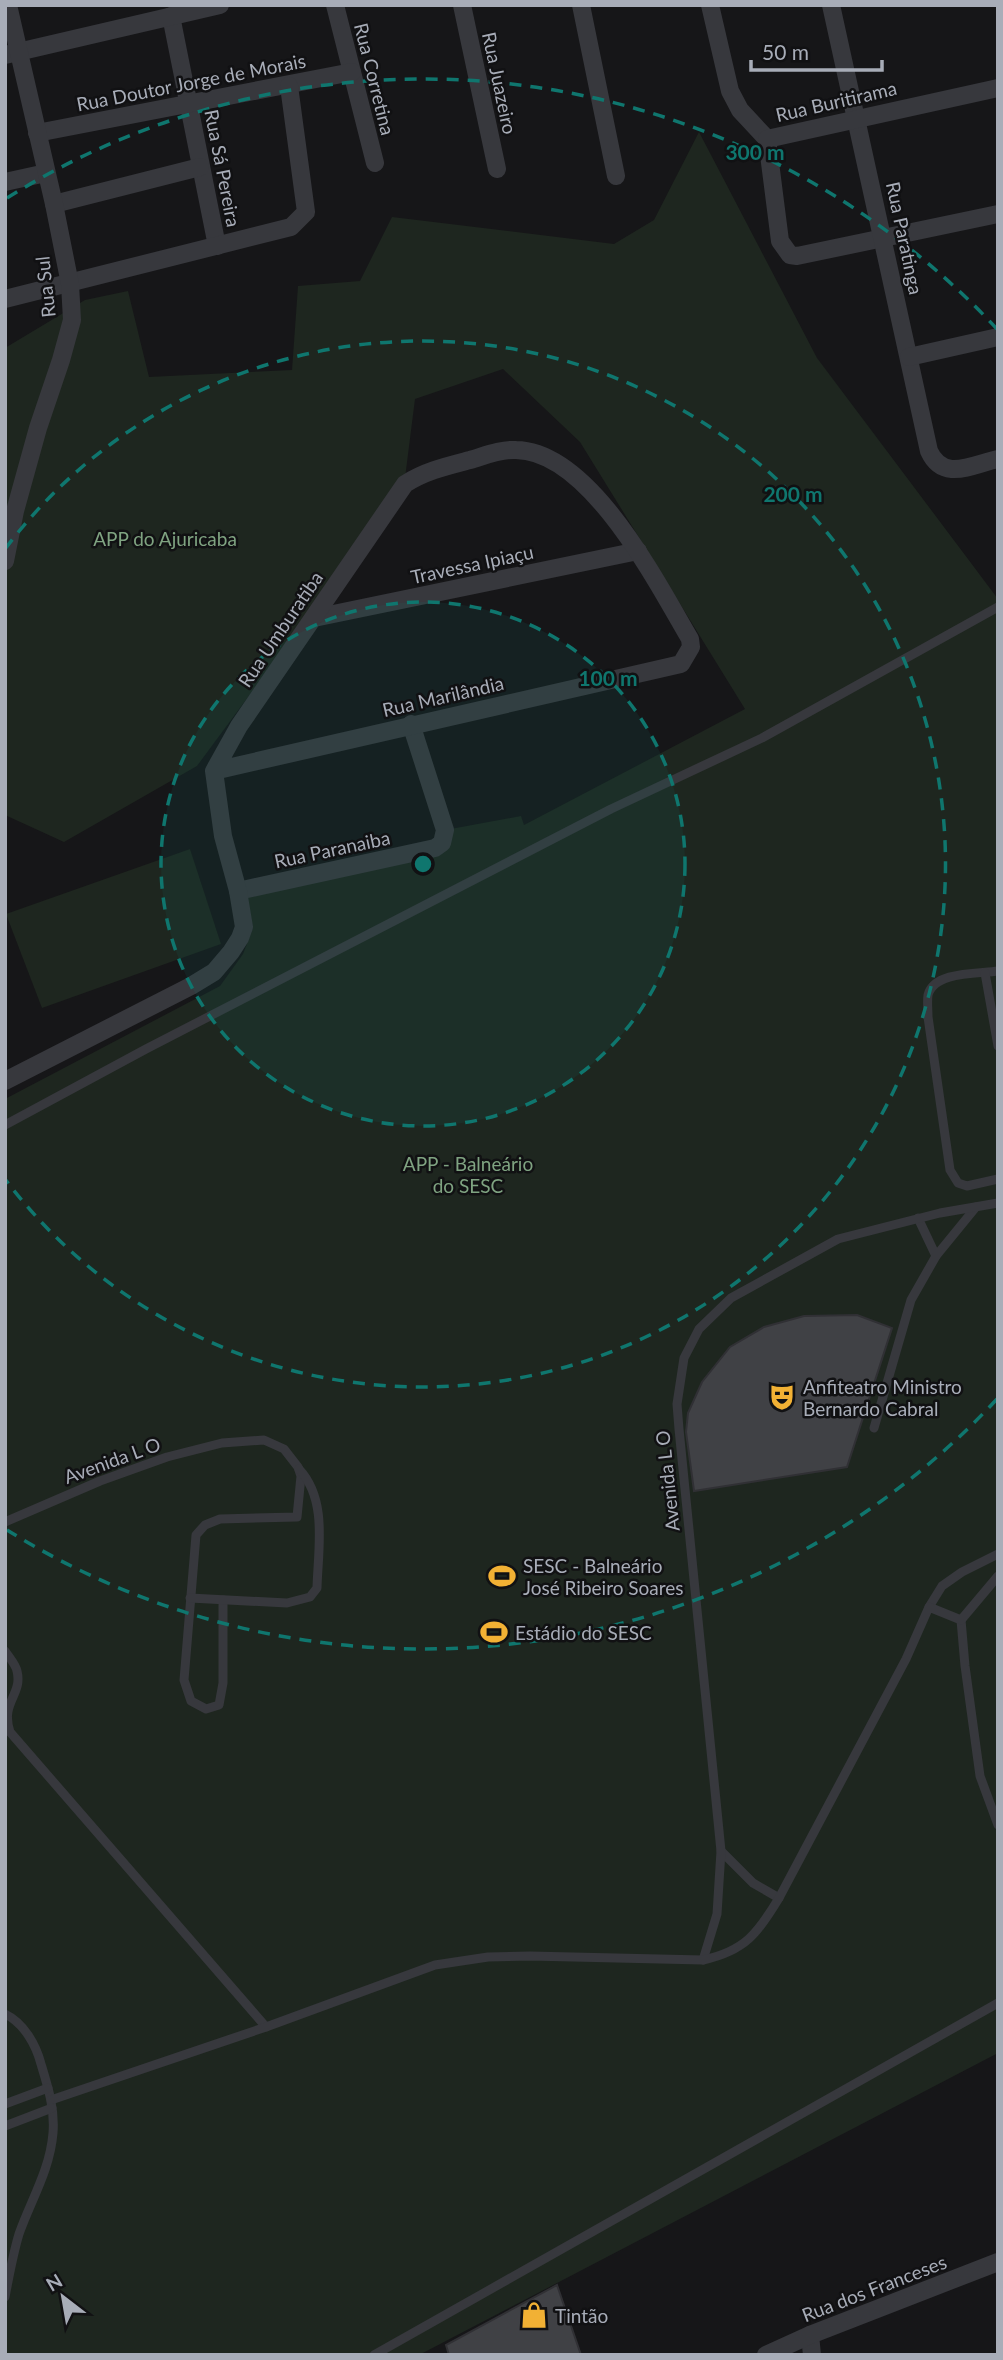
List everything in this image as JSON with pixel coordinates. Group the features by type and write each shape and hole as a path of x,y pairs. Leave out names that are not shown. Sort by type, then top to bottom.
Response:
{"street":[{"name":"Rua Sul","path":"5,561 15,511 38,428 72,320 70,284 54,204 37,133 11,54 8,5"},
{"path":"11,54 220,5"},
{"name":"Rua Corretina","path":"335,5 375,163"},
{"name":"Rua Juazeiro","path":"462,5 497,169"},
{"path":"581,5 616,176"},
{"path":"710,5 730,91 740,110 767,139 780,241 790,255 797,256 998,214"},
{"name":"Rua Paratinga","path":"831,5 929,452 940,468 948,470 998,459"},
{"name":"Rua Sá Pereira","path":"171,16 217,246"},
{"name":"Rua Doutor Jorge de Morais","path":"37,133 352,72"},
{"path":"5,299 282,231 299,221 306,212 289,86"},
{"name":"Rua Buritirama","path":"767,139 998,88"},
{"path":"54,204 200,167"},
{"path":"5,182 46,173"},
{"path":"909,357 998,337"},
{"name":"Rua Umburatiba","path":"214,771 239,726 405,484 434,469 489,454 516,450 540,454 582,479 638,551 690,639 691,647 681,664"},
{"name":"Travessa Ipiaçu","path":"314,618 638,551"},
{"name":"Rua Marilândia","path":"214,771 681,664"},
{"name":"Rua Paranaiba","path":"238,891 435,848 442,843 445,830 411,724"},
{"path":"5,1081 191,986 214,972 231,952 244,927 238,891 223,836 214,771"},
{"name":"Rua dos Franceses","path":"766,2355 810,2335 998,2263"},
{"path":"810,2335 812,2355"}],"lane":[{"path":"5,1125 146,1049 611,809 762,738 998,607"},
{"path":"998,971 952,975 936,984 928,993 928,1017 950,1170 958,1183 967,1186 998,1179"},
{"path":"985,973 998,1046"},
{"name":"Avenida L O","path":"703,1960 717,1914 721,1851 677,1404 684,1358 699,1329 731,1298 838,1239 918,1218 998,1203"},
{"path":"874,1428 911,1300 936,1256 976,1207"},
{"path":"918,1218 936,1256"},
{"name":"Avenida L O","path":"5,1522 100,1480 167,1458 222,1443 264,1440 284,1449 309,1480 319,1509 317,1588 310,1597 287,1603 223,1600"},
{"path":"190,1598 223,1600 223,1683 219,1705 206,1709 191,1701 184,1680 190,1598 197,1535 205,1525 220,1519 297,1517 301,1476 298,1467"},
{"path":"5,2126 52,2104 435,1965 488,1957 703,1960 724,1956 746,1943 763,1924 779,1898 942,1586 962,1572 998,1554"},
{"path":"998,1576 961,1620 980,1776 998,1825"},
{"path":"929,1607 961,1620"},
{"path":"5,1651 17,1671 17,1688 6,1707 6,1721 10,1732 266,2027"},
{"path":"721,1851 753,1883 779,1898"},
{"path":"374,2355 998,2003"},
{"path":"5,2014 15,2019 29,2036 40,2058 52,2104 53,2130 40,2187 20,2233 5,2297"},
{"path":"5,2104 48,2088"}],"green space":[{"name":"SESC - Balneário José Ribeiro Soares","path":"699,132 817,358 998,599 998,2053 419,2355 5,2355 5,1099 220,986 243,954 253,928 246,889 435,848 445,830 521,816 524,825 745,709 580,442 503,369 415,399 404,486 197,766 64,842 5,815 5,348 85,300 128,291 149,377 292,370 298,286 360,281 392,217 614,244 654,220"},
{"path":"190,849 221,944 42,1008 6,914"}],"building":[{"name":"Anfiteatro Ministro Bernardo Cabral","path":"857,1315 892,1328 847,1467 694,1491 686,1432 688,1413 702,1382 730,1347 764,1327 804,1316"},
{"name":"Tintão","path":"557,2285 581,2355 449,2355 446,2345"}],"place":[{"name":"Anfiteatro Ministro Bernardo Cabral","path":"782,1397"},
{"name":"SESC - Balneário José Ribeiro Soares","path":"502,1576"},
{"name":"Estádio do SESC","path":"494,1632"},
{"name":"Tintão","path":"534,2315"}],"park label":[{"name":"APP do Ajuricaba","path":"165,538"},
{"name":"APP - Balneário do SESC","path":"468,1174"}]}
